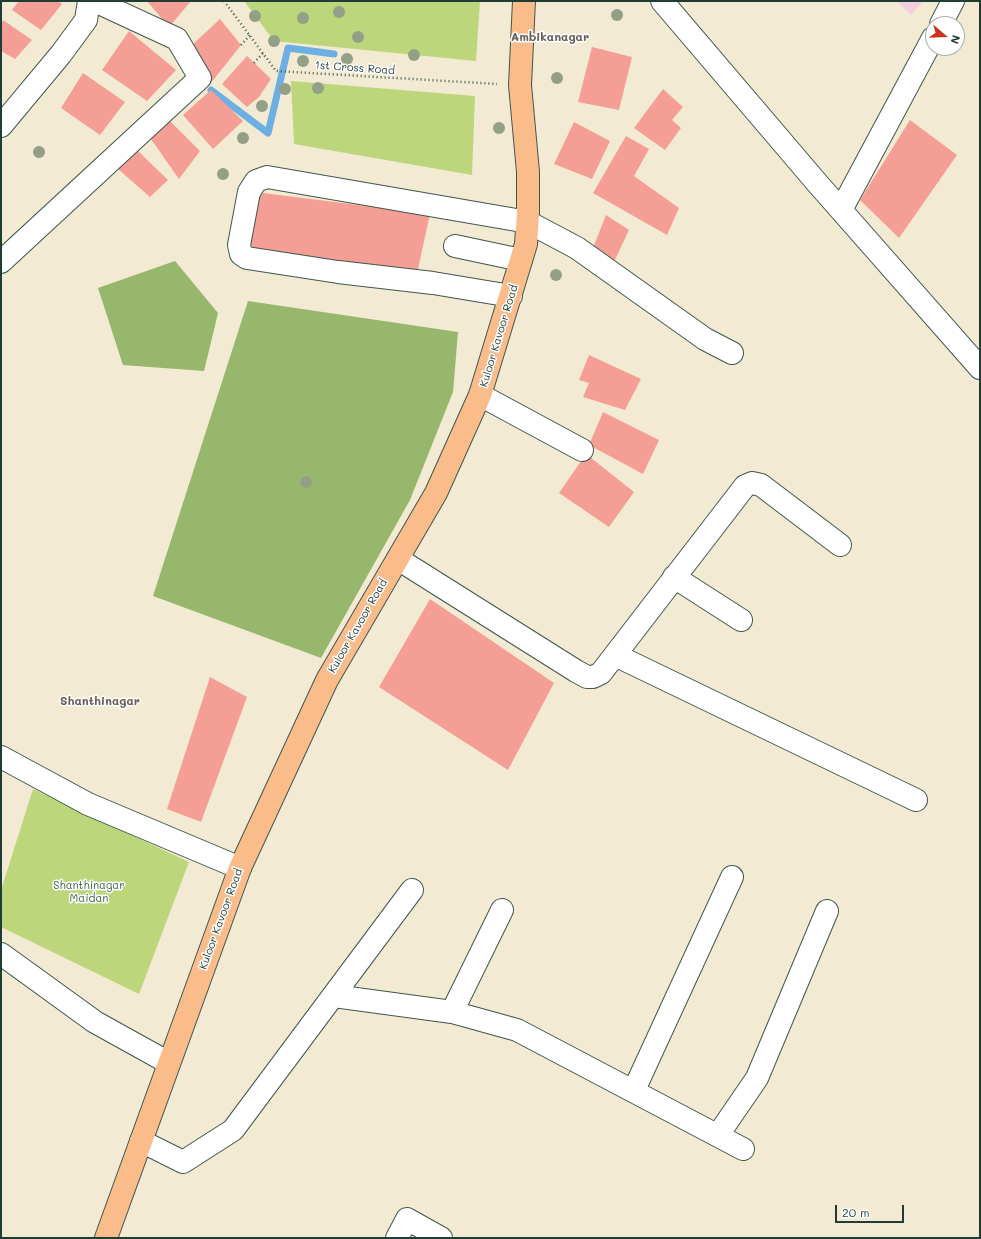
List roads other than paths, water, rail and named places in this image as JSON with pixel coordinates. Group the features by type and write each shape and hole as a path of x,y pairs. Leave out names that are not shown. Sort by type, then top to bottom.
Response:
{"main road":[{"name":"Kuloor Kavoor Road","path":"106,1238 240,868 327,680 436,493 480,395 526,244 528,222 528,172 520,86 524,1"}],"street":[{"path":"1,126 61,54 86,20 89,1"},
{"path":"1,262 200,78 177,40 95,1"},
{"path":"662,1 841,210 980,368"},
{"path":"945,16 953,1"},
{"path":"841,210 925,53"},
{"path":"511,296 433,283 338,272 247,258 241,254 239,245 249,192 256,181 267,177 528,222 577,248 705,339 732,353"},
{"path":"455,246 522,260"},
{"path":"480,395 582,450"},
{"path":"398,559 587,677 593,677 601,673 738,493 745,486 752,483 761,485 840,545"},
{"path":"674,578 741,620"},
{"path":"615,655 916,800"},
{"path":"1,757 88,804 240,868"},
{"path":"634,1090 732,877"},
{"path":"140,1141 183,1162 233,1130 412,890"},
{"path":"452,1012 502,910"},
{"path":"718,1135 757,1078 827,911"},
{"path":"5,965 95,1022 169,1063"},
{"path":"334,996 452,1012 517,1030 634,1090 743,1149"},
{"path":"397,1238 407,1219 441,1238"}],"waterway":[{"path":"211,90 268,133 288,48 334,54"}],"district":[{"name":"Ambikanagar","path":"550,37"},
{"name":"Shanthinagar","path":"100,701"}],"park label":[{"name":"Shanthinagar Maidan","path":"89,892"}]}
